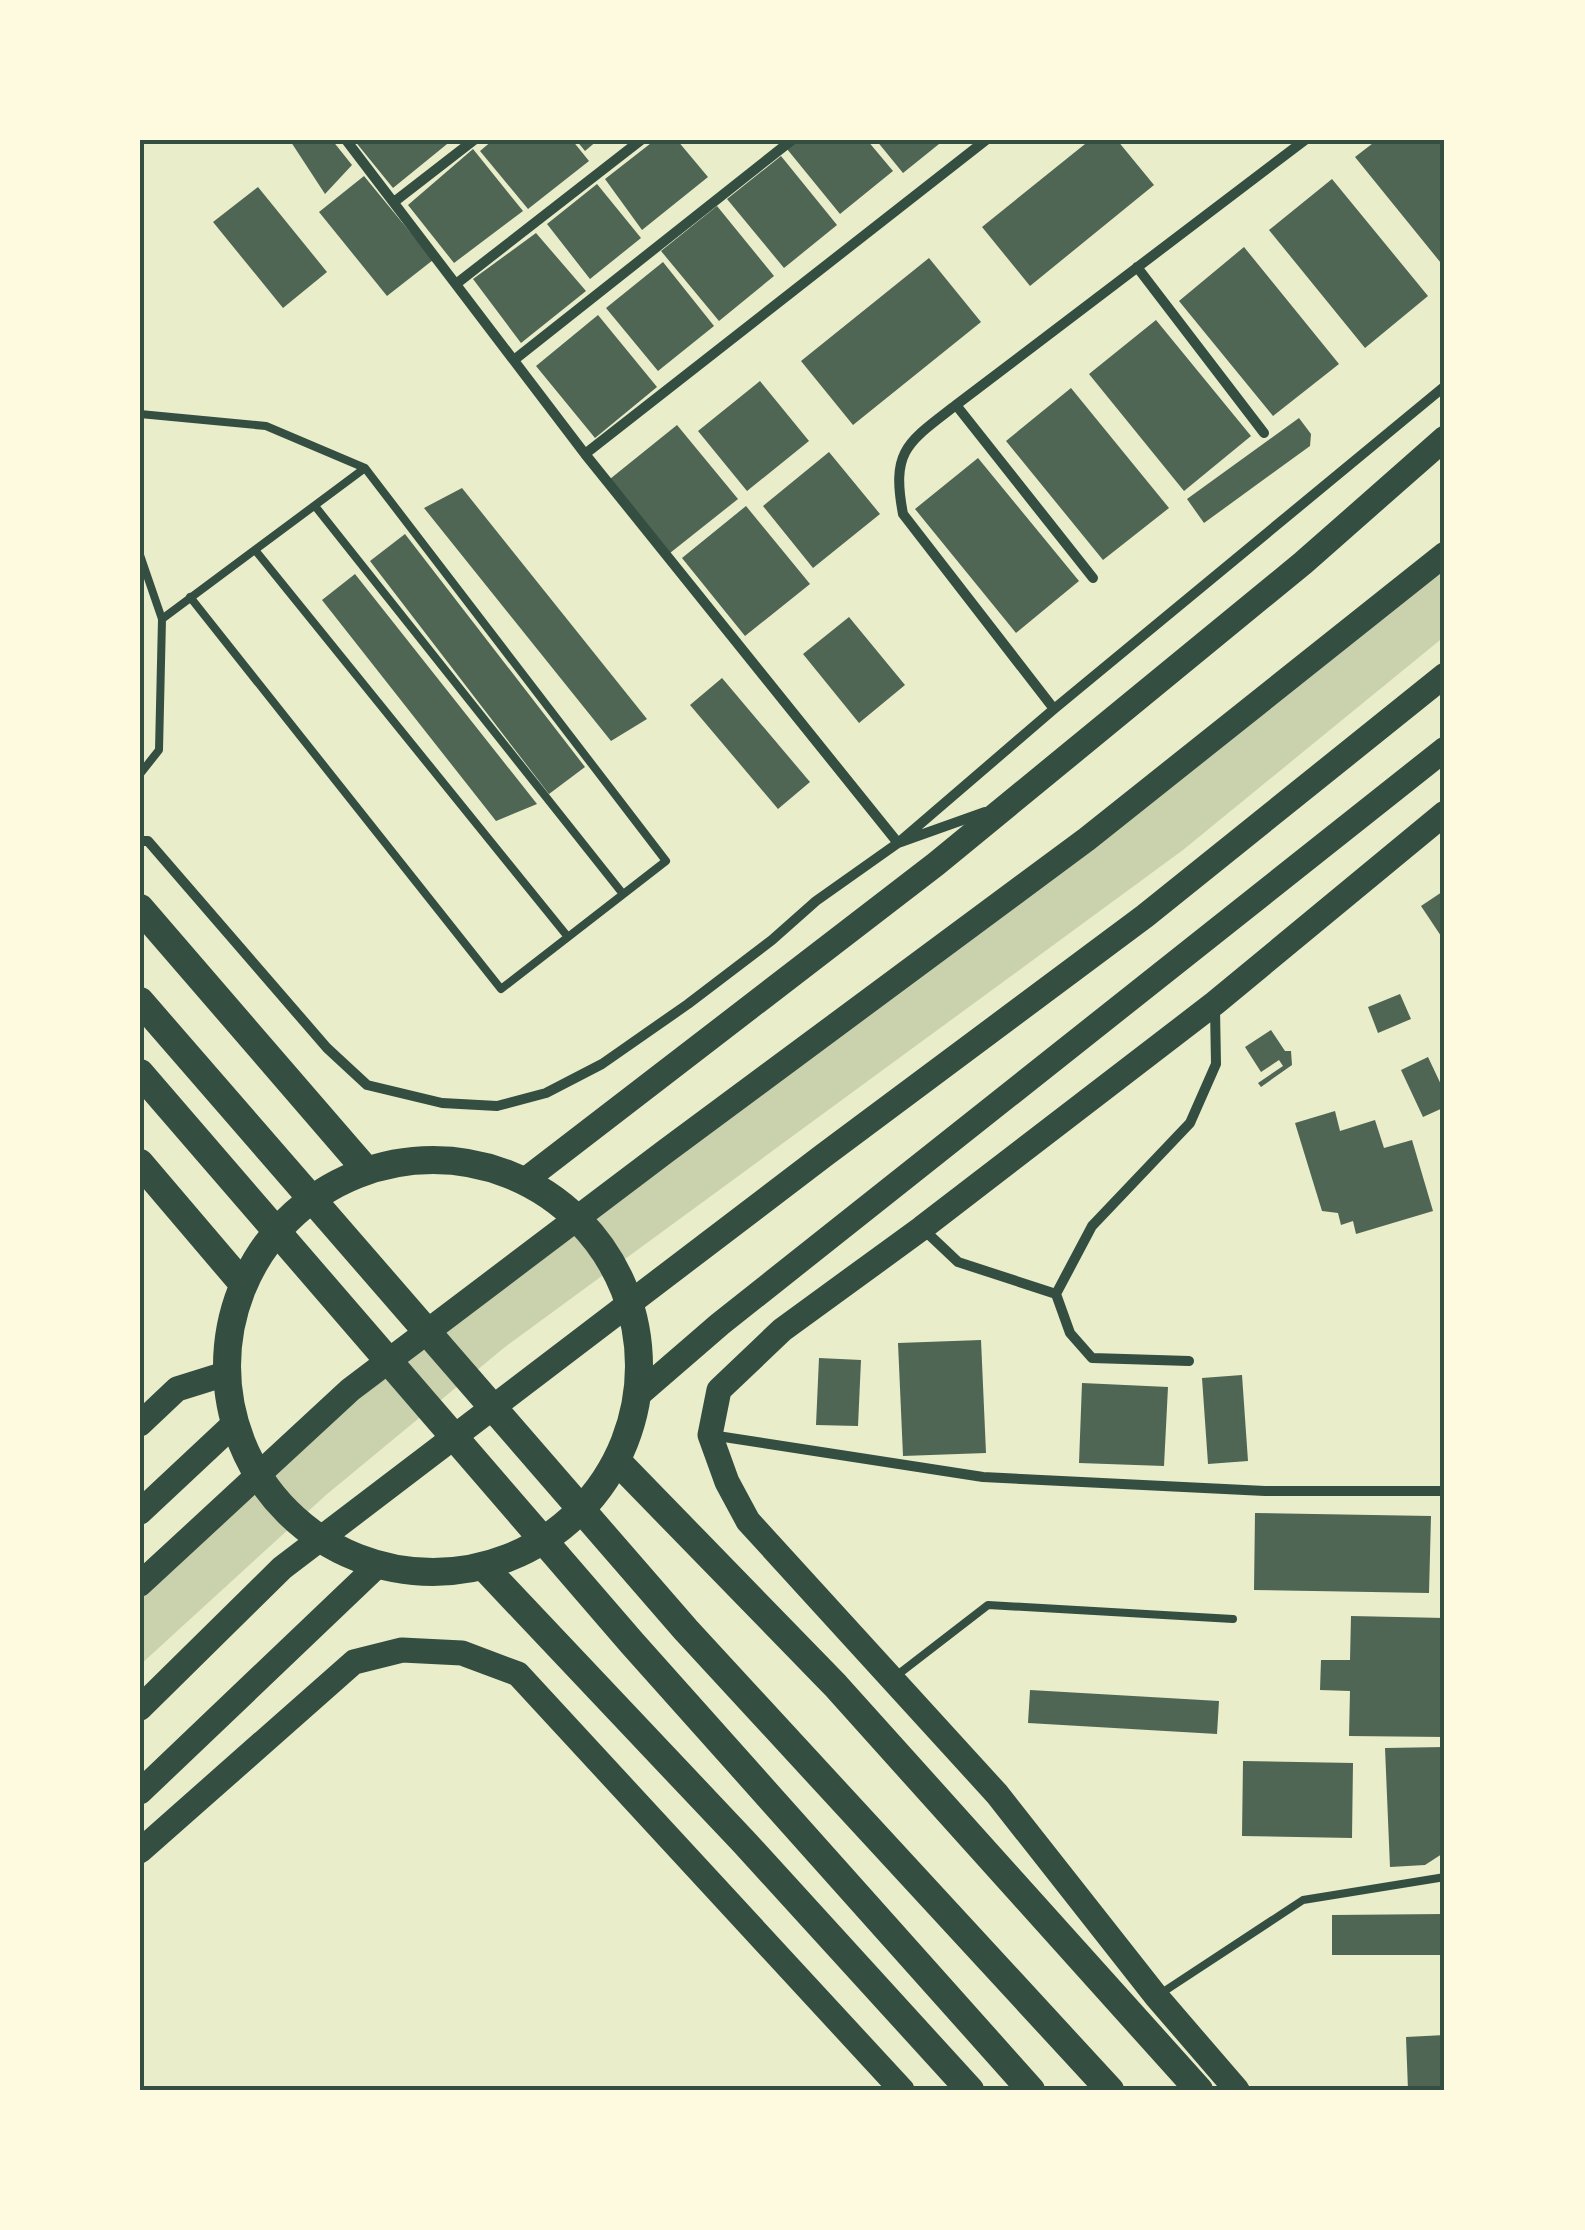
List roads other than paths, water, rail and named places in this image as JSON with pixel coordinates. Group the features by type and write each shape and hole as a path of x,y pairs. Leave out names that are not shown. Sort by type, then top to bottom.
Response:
{"highway":[{"path":"140,908 366,1171"},
{"path":"140,1001 686,1630 1110,2090"},
{"path":"140,1072 632,1643 1032,2090"},
{"path":"446,1161 486,1167 524,1181 577,1218 616,1269 637,1330 639,1394 617,1461 584,1508 538,1544 483,1566 431,1573 378,1565 315,1536 265,1487 234,1424 225,1374 229,1328 242,1284 264,1247 293,1214 327,1189 366,1171 406,1162 446,1161"},
{"path":"140,1163 242,1284"},
{"path":"617,1461 836,1685 1198,2090"},
{"path":"483,1566 743,1841 970,2090"}],"main road":[{"path":"524,1181 936,864 1303,563 1445,438"},
{"path":"140,1584 350,1390 1088,839 1445,554"},
{"path":"140,1708 282,1568 1145,916 1445,675"},
{"path":"639,1394 720,1324 1445,749"},
{"path":"1237,2090 1156,1996 998,1794 748,1522 727,1482 710,1435 719,1390 782,1330 922,1228 1215,1002 1445,813"},
{"path":"140,1424 177,1389 225,1374"},
{"path":"140,1512 234,1424"},
{"path":"140,1792 378,1565"},
{"path":"140,1850 354,1662 402,1650 462,1653 518,1674 902,2090"}],"street":[{"path":"346,140 584,454 898,843"},
{"path":"394,202 474,140"},
{"path":"456,284 642,140"},
{"path":"514,360 792,140"},
{"path":"584,454 986,140"},
{"path":"1054,709 903,514 896,478 907,447 956,405 1305,140"},
{"path":"1138,267 1264,432"},
{"path":"140,841 148,841 327,1048 367,1085 442,1102 497,1106 546,1093 602,1064 688,1004 816,901 898,843 1445,386"},
{"path":"956,405 1094,578"},
{"path":"898,843 1010,804"},
{"path":"1189,1362 1092,1358 1070,1333 1056,1294 1092,1226 1190,1122 1216,1064 1215,1002"},
{"path":"922,1228 958,1262 1056,1294"},
{"path":"710,1435 983,1477 1265,1492 1445,1491"}],"lane":[{"path":"140,414 266,426 365,468 666,861 501,990 190,597"},
{"path":"162,620 365,468"},
{"path":"315,506 623,894"},
{"path":"255,550 568,937"},
{"path":"140,554 162,620 158,750 140,774"},
{"path":"892,1678 988,1605 1233,1619"},
{"path":"1156,1996 1303,1900 1445,1877"}]}
